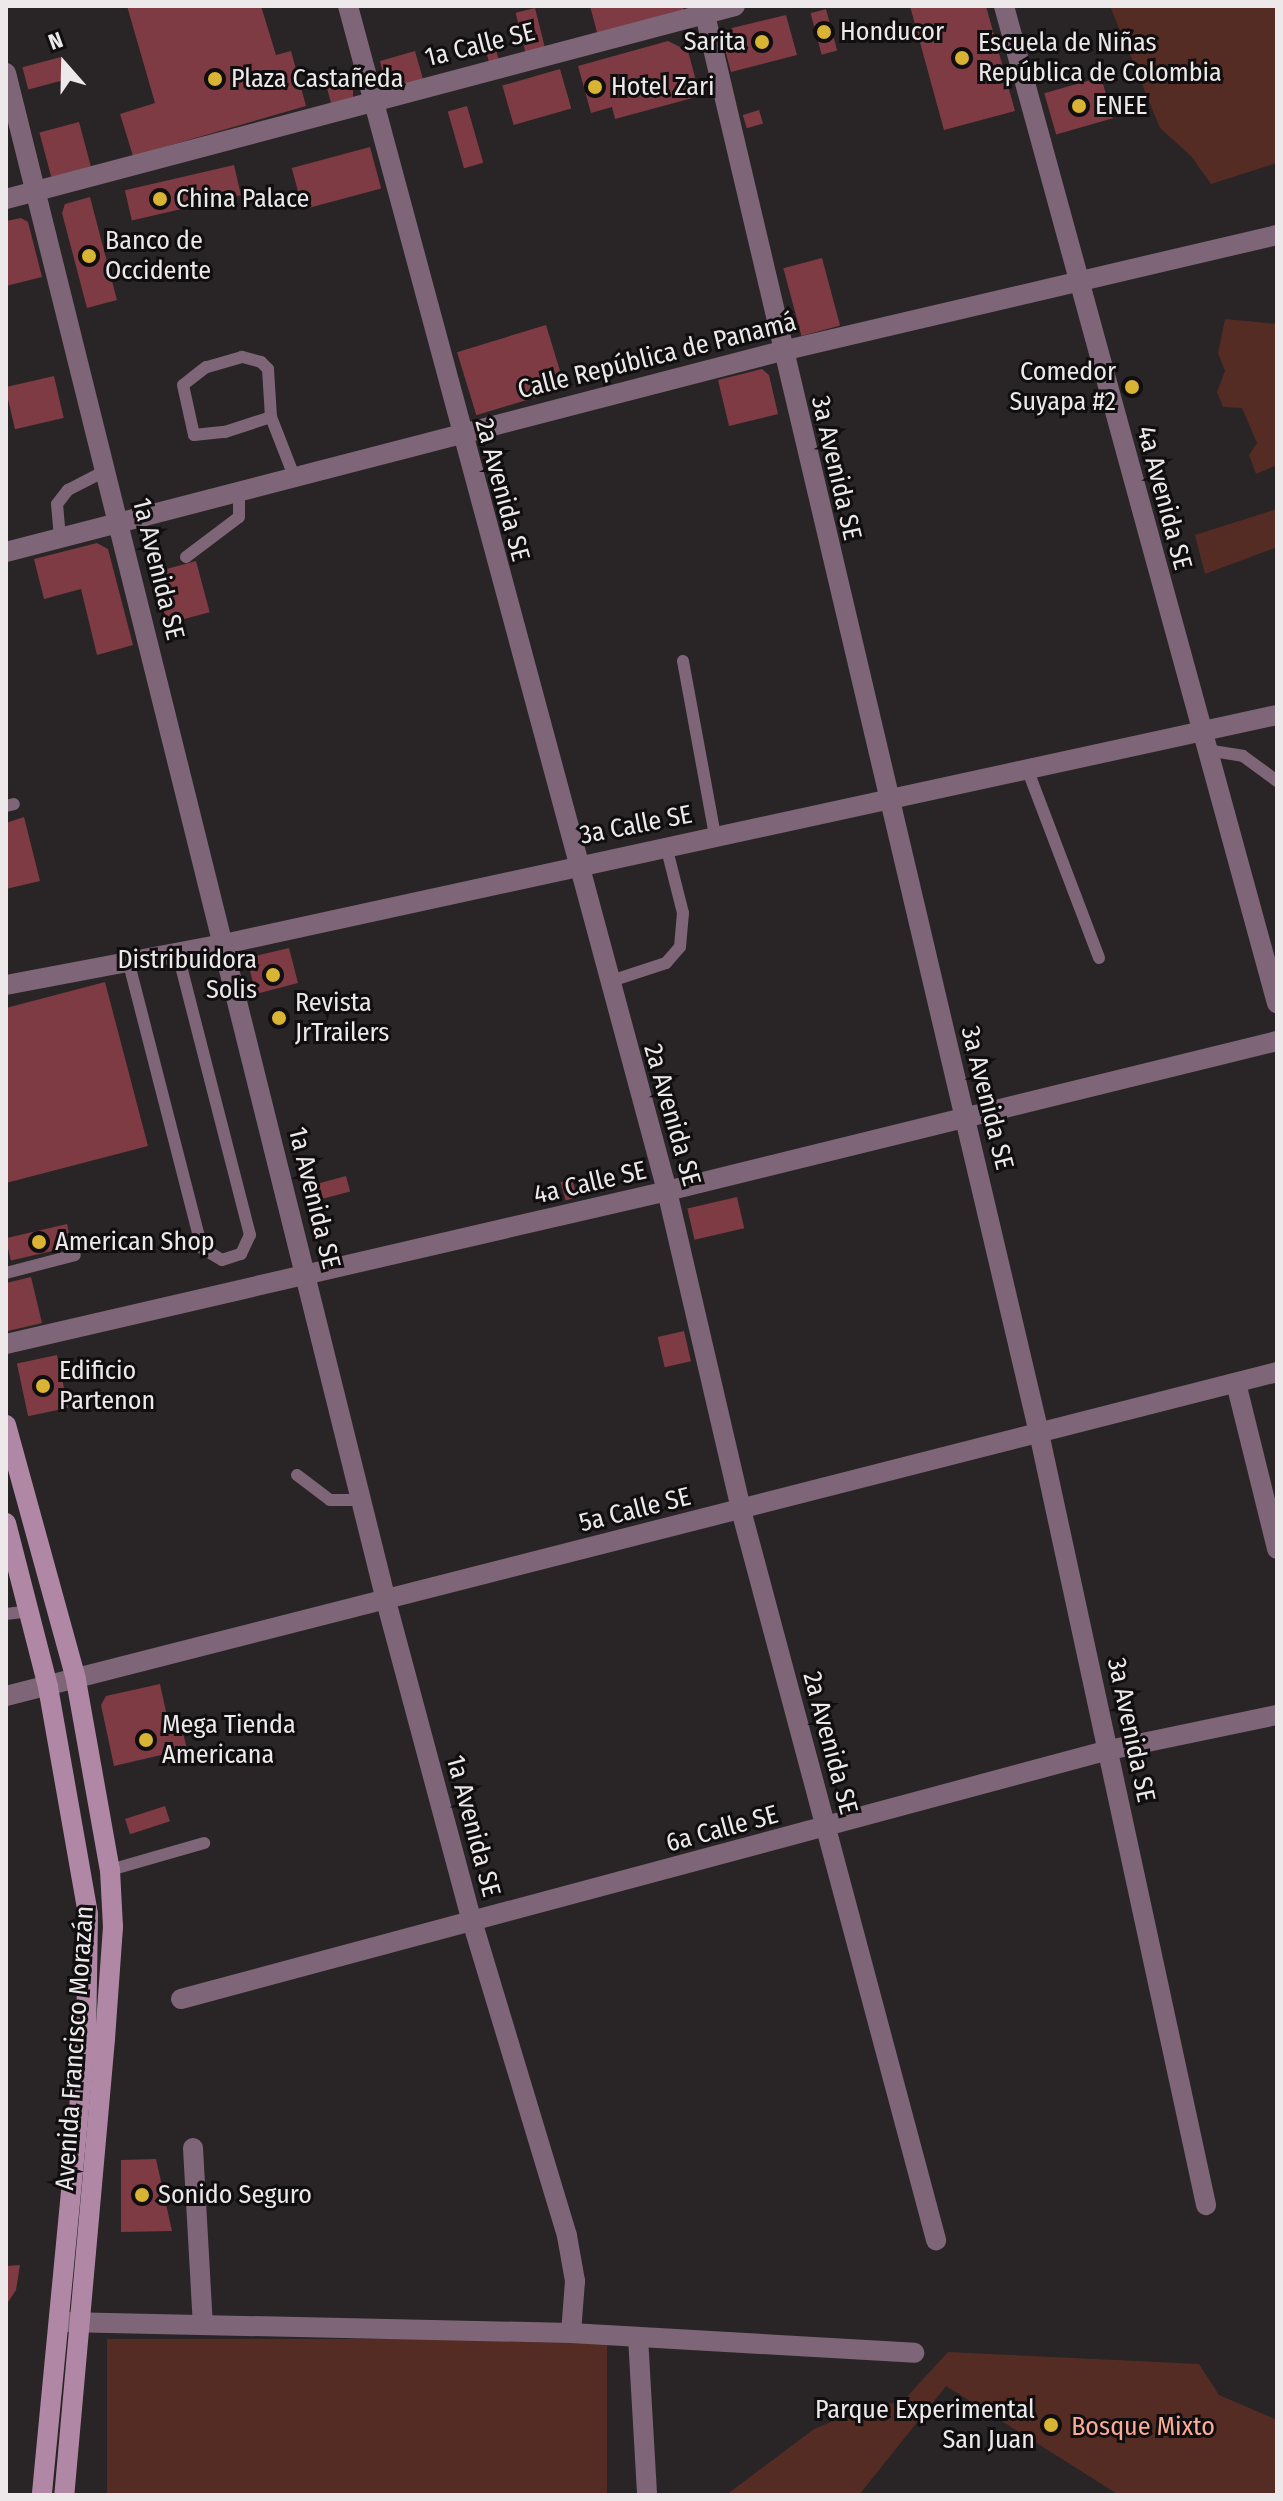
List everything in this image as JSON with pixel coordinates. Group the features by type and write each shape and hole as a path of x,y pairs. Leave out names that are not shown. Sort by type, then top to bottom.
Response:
{"main road":[{"name":"Avenida Francisco Morazán","path":"6,1425 76,1680 110,1870 113,1927 60,2322 42,2495"},
{"name":"Avenida Francisco Morazán","path":"6,1523 48,1687 88,1915 96,2038"},
{"name":"Avenida Francisco Morazán","path":"64,2495 81,2323 90,2094"}],"street":[{"name":"2a Avenida SE","path":"348,6 575,864 667,1191 741,1510 936,2240"},
{"name":"1a Calle SE","path":"6,199 704,10 735,6"},
{"name":"4a Avenida SE","path":"1004,6 1203,742 1277,1003"},
{"name":"3a Avenida SE","path":"704,10 1039,1433 1206,2205"},
{"name":"1a Avenida SE","path":"6,73 386,1601 472,1921 567,2236 575,2281 571,2333"},
{"name":"Calle República de Panamá","path":"6,552 782,351 1277,235"},
{"name":"3a Calle SE","path":"6,985 128,960 178,954 575,864 1028,771 1203,742 1277,715"},
{"name":"4a Calle SE","path":"6,1344 667,1191 1277,1041"},
{"name":"5a Calle SE","path":"6,1696 1277,1372"},
{"path":"1236,1383 1277,1549"},
{"name":"6a Calle SE","path":"181,1999 825,1829 1109,1750 1277,1715"},
{"path":"193,2148 203,2325"},
{"path":"60,2322 571,2333 914,2353"},
{"path":"638,2337 647,2495"}],"lane":[{"path":"271,417 225,432 194,435 183,385 206,367 242,357 261,362 268,369 271,417 294,476"},
{"path":"60,538 57,504 68,490 107,470"},
{"path":"186,557 239,517 239,490"},
{"path":"683,661 715,836"},
{"path":"1203,742 1243,756 1277,781"},
{"path":"1028,771 1099,958"},
{"path":"608,982 666,963 680,947 683,913 666,846"},
{"path":"128,960 202,1248 222,1260 241,1254 250,1235 178,954"},
{"path":"6,1273 75,1255"},
{"path":"297,1475 330,1500 361,1500"},
{"path":"6,1614 29,1611"},
{"path":"110,1870 204,1843"}],"green space":[{"path":"1110,6 1277,6 1277,163 1211,184 1191,156 1160,128"},
{"path":"1225,319 1277,324 1277,465 1256,474 1249,455 1257,443 1242,408 1223,407 1217,392 1225,371 1218,353"},
{"path":"1277,509 1277,547 1205,574 1195,535"},
{"path":"107,2339 607,2339 607,2495 107,2495"},
{"name":"Bosque Mixto","path":"948,2352 1199,2364 1219,2395 1277,2420 1277,2495 1119,2495 946,2386 859,2495 726,2495 814,2429 862,2409 903,2401"}],"building":[{"name":"Plaza Castañeda","path":"127,6 261,6 276,55 291,51 306,106 133,156 120,114 155,103"},
{"path":"590,6 683,6 684,12 598,36"},
{"name":"Escuela de Niñas República de Colombia","path":"910,6 986,6 1015,111 944,130"},
{"path":"535,8 545,47 525,52 516,13"},
{"name":"Honducor","path":"826,9 837,51 822,55 811,13"},
{"path":"786,15 797,55 731,72 723,42 732,28"},
{"path":"668,41 688,51 700,96 615,119 612,107 591,113 578,66"},
{"path":"494,43 499,61 490,64 484,46"},
{"path":"415,51 423,79 395,87 384,78 380,61"},
{"path":"61,57 67,79 28,90 22,67"},
{"path":"560,69 571,108 514,125 502,86"},
{"name":"ENEE","path":"1101,77 1113,118 1056,135 1044,93"},
{"path":"353,80 353,97 331,103 327,88"},
{"path":"467,106 483,163 464,168 448,112"},
{"path":"759,110 763,123 747,128 743,115"},
{"path":"79,122 91,166 51,177 39,133"},
{"path":"370,147 381,189 303,209 292,168"},
{"path":"234,165 241,195 132,220 125,190"},
{"name":"Banco de Occidente","path":"90,197 117,300 87,308 62,213 65,204"},
{"path":"21,218 28,222 42,277 6,286 6,221"},
{"path":"822,258 840,326 801,336 783,268"},
{"path":"546,325 565,388 476,415 457,352"},
{"path":"762,369 769,375 778,414 729,426 718,380"},
{"path":"54,376 64,418 15,429 6,387"},
{"path":"97,543 108,549 133,645 97,655 81,589 44,599 34,559"},
{"path":"196,561 210,612 167,624 153,572"},
{"path":"24,817 40,881 6,889 6,823"},
{"name":"Distribuidora Solis","path":"289,948 298,983 256,994 249,967 255,956"},
{"path":"105,982 148,1146 6,1183 6,1008"},
{"path":"346,1176 350,1191 308,1203 303,1187"},
{"path":"572,1179 577,1197 566,1201 560,1182"},
{"path":"737,1197 744,1228 695,1240 687,1208"},
{"name":"American Shop","path":"67,1224 72,1246 11,1261 6,1238"},
{"path":"31,1277 42,1323 8,1331 6,1283"},
{"path":"684,1331 691,1361 665,1367 658,1337"},
{"name":"Edificio Partenon","path":"57,1355 68,1408 28,1416 17,1364"},
{"path":"160,1684 167,1716 178,1713 187,1749 114,1766 101,1705 106,1696"},
{"path":"165,1806 170,1821 130,1834 125,1819"},
{"path":"156,2159 172,2231 121,2232 121,2160"},
{"path":"20,2265 16,2290 6,2305 6,2266"}],"place":[{"name":"Honducor","path":"824,32"},
{"name":"Sarita","path":"762,42"},
{"name":"Escuela de Niñas República de Colombia","path":"962,58"},
{"name":"Plaza Castañeda","path":"215,79"},
{"name":"Hotel Zari","path":"595,87"},
{"name":"ENEE","path":"1079,106"},
{"name":"China Palace","path":"160,199"},
{"name":"Banco de Occidente","path":"89,256"},
{"name":"Comedor Suyapa #2","path":"1132,387"},
{"name":"Distribuidora Solis","path":"273,975"},
{"name":"Revista JrTrailers","path":"279,1018"},
{"name":"American Shop","path":"39,1242"},
{"name":"Edificio Partenon","path":"43,1386"},
{"name":"Mega Tienda Americana","path":"146,1740"},
{"name":"Sonido Seguro","path":"142,2195"},
{"name":"Parque Experimental San Juan","path":"1051,2425"}]}
